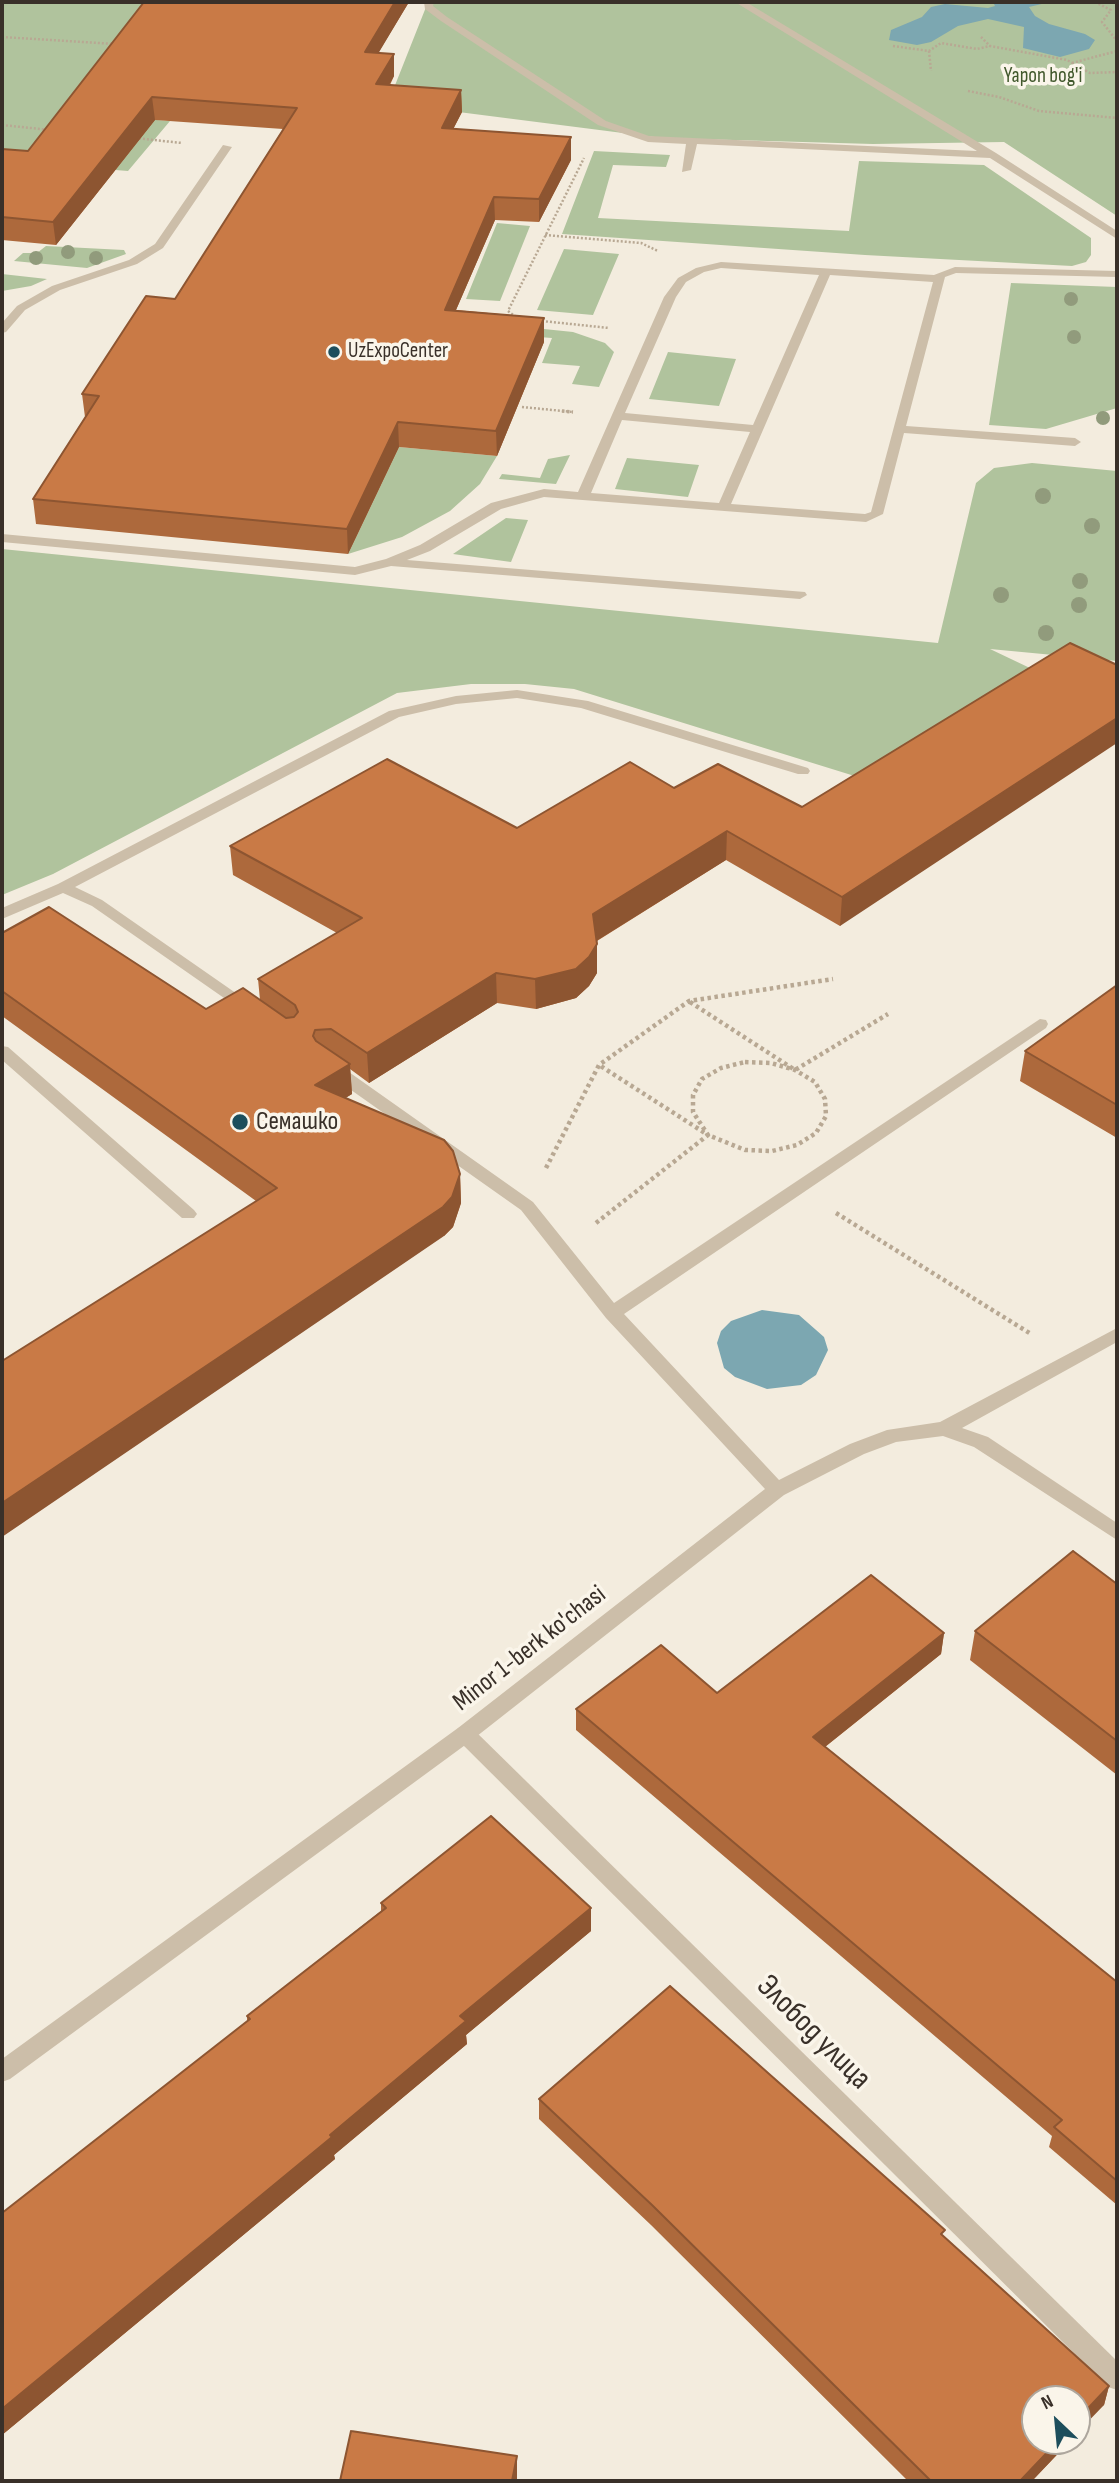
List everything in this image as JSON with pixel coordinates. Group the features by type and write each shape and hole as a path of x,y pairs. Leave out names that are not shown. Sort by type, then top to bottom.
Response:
{"street":[{"path":"429,2 428,7 444,19 602,122 648,139 992,155"},
{"path":"740,2 992,155 1117,236"},
{"path":"686,170 692,141"},
{"path":"2,330 22,307 56,288 132,262 159,246 228,147"},
{"path":"583,496 670,297 682,280 700,270 721,265 939,279"},
{"path":"2,538 355,571 391,562 425,548 496,506 544,493 852,520 872,517 877,514 939,279 943,273 955,270 1117,274"},
{"path":"723,508 826,271"},
{"path":"2,306 22,307"},
{"path":"619,416 757,429"},
{"path":"900,429 1074,442"},
{"path":"391,562 800,595"},
{"path":"2,914 63,887 394,714 456,700 517,694 583,704 803,771"},
{"path":"63,887 97,903 256,1015"},
{"path":"612,1313 1040,1024"},
{"path":"2,1051 188,1214"},
{"path":"326,1065 527,1206 612,1313 777,1490"},
{"path":"944,1429 1117,1334"},
{"name":"Minor 1-berk ko'chasi","path":"2,2072 465,1734 777,1490 894,1434 944,1429 981,1442 1117,1534"},
{"name":"Элобод улица","path":"465,1734 1117,2378"}],"path":[{"path":"1095,2 1111,10 1102,22 1117,41"},
{"path":"2,37 118,45 110,55"},
{"path":"981,37 990,46"},
{"path":"892,46 929,51 941,43 977,48 990,46 1071,63 1090,73 1117,72"},
{"path":"929,51 931,74"},
{"path":"1071,63 1117,51"},
{"path":"967,91 999,97 1039,111 1117,118"},
{"path":"520,319 509,311 602,122"},
{"path":"2,125 52,130"},
{"path":"133,138 228,147"},
{"path":"545,235 641,243 700,270"},
{"path":"533,320 656,332"},
{"path":"522,407 570,411"},
{"path":"527,1206 599,1065 689,1001 833,979"},
{"path":"599,1065 708,1135 746,1150 772,1151 797,1145 816,1133 826,1116 825,1099 815,1083 689,1001"},
{"path":"708,1135 692,1112 693,1095 702,1079 721,1068 746,1062 771,1063 796,1070 888,1014"},
{"path":"563,1249 708,1135"},
{"path":"797,1188 1071,1359"}],"green space":[{"path":"2,2 162,2 78,114 170,121 128,171 2,161"},
{"name":"Yapon bog'i","path":"428,2 1117,2 1117,216 1004,142 873,144 662,138 388,103"},
{"path":"594,151 670,155 666,167 613,165 598,218 849,231 859,161 984,165 1091,238 1091,255 1086,262 1072,266 562,234"},
{"path":"497,223 530,226 500,301 466,299"},
{"path":"46,246 124,250 126,254 87,268 14,261 23,253 37,253"},
{"path":"564,249 619,254 593,315 537,310"},
{"path":"2,274 47,279 31,286 2,291"},
{"path":"1011,283 1117,287 1117,408 1046,429 989,425"},
{"path":"476,322 573,332 605,343 614,352 599,387 572,384 580,366 542,363 552,338 472,332"},
{"path":"668,352 736,359 719,406 649,399"},
{"path":"399,447 497,456 480,484 450,511 402,537 348,554"},
{"path":"570,455 556,484 499,479 502,474 540,478 548,459"},
{"path":"627,458 699,465 688,497 615,489"},
{"path":"1032,463 1117,471 1117,661 990,649 1032,669 861,778 574,689 525,684 471,684 397,693 53,874 2,895 2,549 938,643 976,483 994,468"},
{"path":"506,518 528,520 511,562 453,554"}],"water":[{"path":"993,2 1050,2 1029,7 1035,16 1049,24 1085,34 1095,40 1089,49 1060,57 1023,48 1024,27 988,19 958,26 931,42 917,45 889,40 891,30 922,17 931,7 945,4 988,8 995,6"},
{"path":"762,1310 799,1315 824,1337 828,1350 816,1375 801,1385 767,1389 735,1377 724,1368 717,1343 721,1331 731,1321"}],"building":[{"name":"UzExpoCenter","path":"144,2 395,2 365,52 394,54 376,84 461,90 442,128 571,137 539,199 494,197 445,310 544,318 496,431 398,422 347,529 33,499 99,396 82,394 146,296 175,299 297,108 152,97 53,222 2,217 2,149 28,151"},
{"name":"Семашко","path":"1070,643 1117,665 1117,718 842,897 727,831 593,914 597,944 589,957 576,969 535,979 496,973 367,1053 331,1029 315,1030 313,1036 316,1041 350,1064 315,1085 444,1140 453,1151 460,1174 452,1197 443,1207 2,1503 2,1361 277,1188 2,991 2,933 49,907 206,1009 243,988 286,1018 294,1017 298,1012 295,1005 258,979 362,918 230,846 387,759 517,828 630,762 674,788 718,764 802,807"},
{"path":"1117,985 1117,1105 1025,1051"},
{"path":"1073,1551 1117,1584 1117,1741 975,1631"},
{"path":"871,1575 944,1633 813,1737 1117,1982 1117,2181 1054,2127 1062,2120 576,1709 661,1645 717,1693"},
{"path":"491,1816 591,1908 460,2016 466,2021 330,2135 332,2137 2,2409 2,2213 250,2019 247,2016 386,1908 381,1903"},
{"path":"670,1986 945,2230 941,2234 1109,2386 1091,2405 1091,2385 1021,2385 1021,2455 1045,2455 1020,2481 931,2481 652,2205 539,2099"},
{"path":"351,2431 517,2456 512,2481 340,2481"}],"place":[{"name":"UzExpoCenter","path":"334,352"},
{"name":"Семашко","path":"240,1122"}]}
